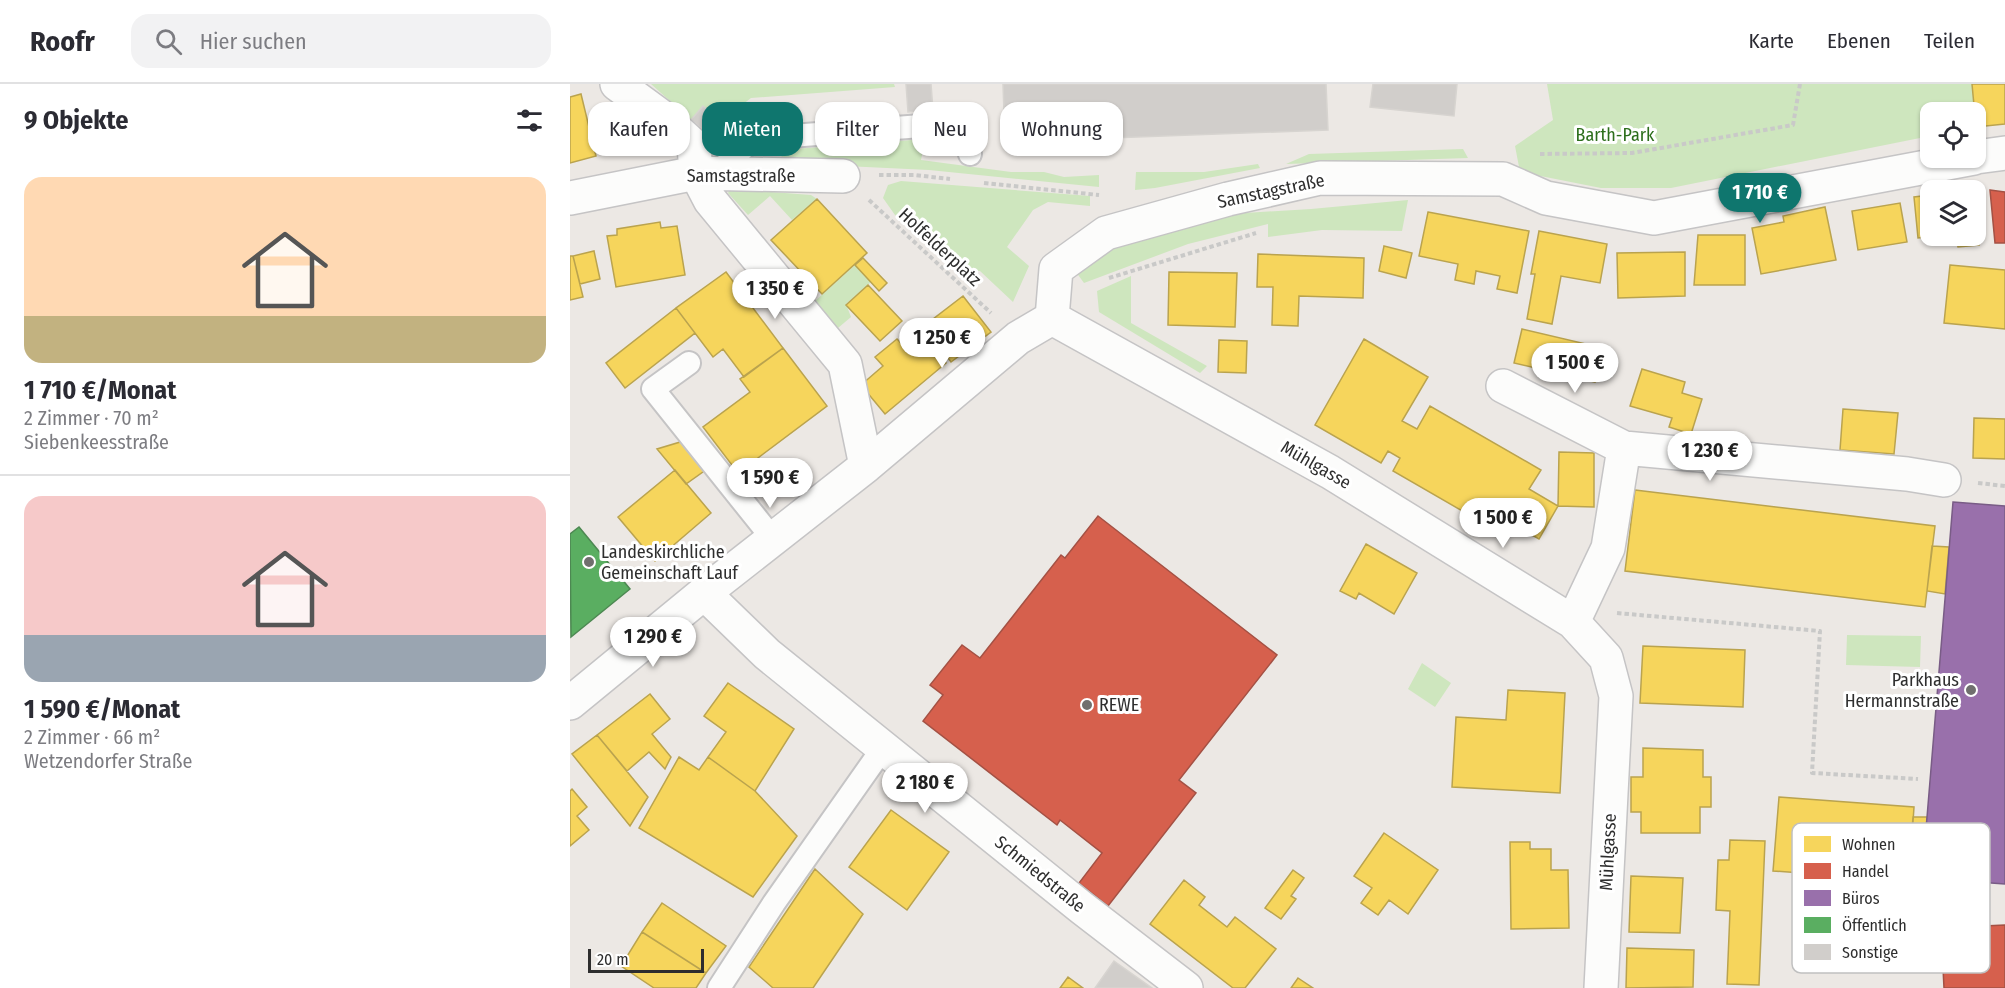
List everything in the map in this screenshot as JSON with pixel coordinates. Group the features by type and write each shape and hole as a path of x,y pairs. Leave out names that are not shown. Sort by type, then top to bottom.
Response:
{"street":[{"path":"617,84 662,117 694,147 706,173 710,201 845,364 866,466"},
{"name":"Samstagstraße","path":"1986,156 2005,153"},
{"name":"Samstagstraße","path":"1053,307 1056,269 1106,233 1217,202 1320,178 1503,179 1546,198 1654,219 1920,168"},
{"name":"Samstagstraße","path":"570,198 706,173 843,176"},
{"path":"570,703 704,593 866,466 1053,307"},
{"name":"Mühlgasse","path":"1053,307 1576,616 1606,658 1616,696 1601,988"},
{"path":"1503,386 1624,448 1896,473 1944,480"},
{"path":"1576,616 1608,548 1624,448"},
{"name":"Schmiedstraße","path":"704,593 767,654 1082,908 1186,988"}],"lane":[{"path":"706,173 753,139 912,127"},
{"path":"689,363 653,389 773,539"},
{"path":"719,988 774,903 883,748"}],"path":[{"path":"1485,179 1542,153 1632,153 1794,125 1800,84"},
{"path":"843,176 914,175 960,180"},
{"name":"Holfelderplatz","path":"843,176 1018,338"},
{"path":"983,183 1111,197"},
{"path":"1053,307 1260,232"},
{"path":"1576,616 1820,631 1812,773 1918,778"}],"green space":[{"path":"651,84 894,84 895,87 751,98 746,102 702,102 702,107 691,120 690,102 671,102"},
{"name":"Barth-Park","path":"1547,84 1972,84 1974,102 1920,102 1920,138 1671,188 1601,188 1520,172 1515,146 1553,120"},
{"path":"912,140 912,156 922,156 921,160 1011,172 1044,172 1064,177 1099,175 1099,187 929,170 782,163 781,156 803,156 803,148 815,147 815,156 900,156 900,141"},
{"path":"1463,149 1468,158 1286,164 1309,154"},
{"path":"1258,164 1260,168 1135,190 1136,172 1204,172"},
{"path":"901,181 1090,196 1090,206 1048,202 1033,210 1007,247 1029,266 1013,302 980,271 959,271 895,215 883,198 888,185"},
{"path":"730,189 811,195 817,199 792,220 770,196 748,215 728,193"},
{"path":"1408,200 1402,231 1322,230 1268,237 1268,224 1188,244 1084,283 1076,272 1106,248 1175,225 1245,213"},
{"path":"855,265 871,282 846,304 851,317 838,328 815,301"},
{"path":"1131,276 1131,323 1207,366 1200,373 1099,312 1097,291"},
{"path":"1847,635 1921,636 1920,667 1846,665"},
{"path":"1422,663 1451,683 1435,707 1408,689"}],"building: Wohnen":[{"path":"1972,84 2005,84 2005,124 1986,126 1986,102 1974,102"},
{"path":"581,94 588,123 588,156 596,156 570,163 570,97"},
{"path":"1920,196 1920,238 1918,238 1914,197"},
{"path":"817,199 867,253 822,294 771,240"},
{"path":"1900,203 1907,242 1858,250 1852,211"},
{"path":"1825,207 1836,260 1761,274 1752,228 1784,222 1783,216"},
{"path":"1428,212 1529,231 1517,293 1497,289 1500,276 1476,271 1474,284 1455,280 1458,264 1419,256"},
{"path":"660,222 661,228 677,226 685,275 616,287 607,236 617,235 617,229"},
{"path":"1539,231 1607,244 1600,283 1561,276 1552,324 1527,319 1535,274 1531,274"},
{"path":"1698,235 1745,235 1745,285 1694,285"},
{"path":"1384,246 1412,253 1406,278 1379,271"},
{"path":"594,251 600,279 580,284 573,256"},
{"path":"1685,252 1685,296 1618,298 1617,253"},
{"path":"1258,254 1364,258 1363,298 1299,296 1298,326 1272,325 1273,287 1257,287"},
{"path":"570,256 573,256 583,297 570,300"},
{"path":"863,258 887,283 879,291 855,265"},
{"path":"1950,265 2005,270 2005,329 1944,323"},
{"path":"726,272 783,348 744,377 723,349 713,357 676,308"},
{"path":"1169,272 1237,273 1235,327 1168,325"},
{"path":"868,285 902,321 880,341 846,305"},
{"path":"963,296 991,332 951,362 924,326"},
{"path":"676,308 695,333 625,388 606,363"},
{"path":"1522,329 1603,348 1595,382 1514,363"},
{"path":"920,333 946,363 885,414 861,385 883,366 875,357 897,339 904,346"},
{"path":"1364,339 1428,377 1402,421 1417,429 1430,406 1541,470 1529,489 1558,506 1539,539 1510,523 1504,535 1393,471 1400,458 1388,451 1381,463 1315,425"},
{"path":"1219,340 1247,341 1246,373 1218,372"},
{"path":"783,348 827,406 738,473 703,427 750,392 740,379"},
{"path":"1642,369 1685,382 1682,393 1702,399 1691,434 1669,427 1672,418 1630,406"},
{"path":"1843,409 1898,413 1894,454 1840,450"},
{"path":"1974,418 2005,419 2005,459 1973,458"},
{"path":"687,440 707,469 686,484 657,449"},
{"path":"1559,452 1594,453 1594,507 1558,506"},
{"path":"675,470 711,513 655,561 618,517"},
{"path":"1635,490 1935,526 1925,607 1625,571"},
{"path":"1366,544 1417,573 1394,614 1359,593 1356,599 1340,591"},
{"path":"1932,546 1949,547 1945,594 1927,591"},
{"path":"1643,646 1745,650 1743,707 1640,703"},
{"path":"728,683 794,729 755,791 708,757 726,732 704,716"},
{"path":"1508,690 1565,693 1560,793 1452,787 1456,717 1506,720"},
{"path":"650,694 670,719 652,734 671,757 665,769 649,752 627,771 597,735"},
{"path":"597,735 648,797 630,826 572,754"},
{"path":"1643,748 1703,750 1703,777 1711,777 1711,807 1700,807 1700,833 1641,833 1641,812 1631,812 1631,777 1643,777"},
{"path":"679,757 699,770 708,757 755,791 797,836 753,897 639,828"},
{"path":"572,789 587,807 577,816 589,830 570,846 570,791"},
{"path":"1779,797 1914,807 1913,823 1792,823 1792,872 1773,871"},
{"path":"891,810 949,852 907,910 849,867"},
{"path":"1913,817 1927,817 1927,823 1913,823"},
{"path":"1384,833 1438,870 1408,914 1389,900 1378,915 1361,903 1372,888 1354,876"},
{"path":"1730,840 1765,841 1759,985 1727,984 1730,911 1716,910 1718,860 1729,860"},
{"path":"1510,842 1530,842 1530,849 1551,849 1551,870 1568,870 1569,928 1511,929"},
{"path":"815,869 863,914 813,988 773,988 749,967"},
{"path":"1293,870 1304,878 1291,896 1296,899 1281,919 1265,908"},
{"path":"1631,876 1683,878 1680,933 1629,932"},
{"path":"1184,880 1205,897 1199,905 1227,927 1235,917 1276,949 1245,988 1233,988 1150,924"},
{"path":"662,903 726,946 706,973 642,932"},
{"path":"642,932 706,973 696,988 654,988 621,966"},
{"path":"1627,948 1694,950 1693,987 1626,988"},
{"path":"1068,977 1083,988 1060,988"},
{"path":"1298,978 1313,988 1291,988"}],"building: Handel":[{"path":"1990,190 2005,192 2005,243 1995,243"},
{"name":"REWE","path":"1098,516 1277,655 1179,780 1196,793 1108,906 1079,883 1102,853 1060,820 1057,825 923,721 943,695 930,685 962,645 980,658 1061,555 1065,558"},
{"path":"2005,925 2005,988 1944,988 1943,973 1990,973 1990,926"}],"building: Büros":[{"name":"Parkhaus Hermannstraße","path":"1953,502 2005,506 2005,884 1990,883 1990,823 1927,823"}],"building: Öffentlich":[{"name":"Landeskirchliche Gemeinschaft Lauf","path":"579,527 630,589 571,637 570,534"}],"building: Sonstige":[{"path":"906,84 931,84 932,102 912,102 912,112 908,112"},
{"path":"1003,84 1326,84 1328,130 1123,138 1123,102 1004,102"},
{"path":"1373,84 1457,84 1454,116 1370,107"},
{"path":"702,107 702,129 691,120"},
{"path":"1114,961 1152,988 1095,988"}],"place":[{"name":"Landeskirchliche Gemeinschaft Lauf","path":"589,562"},
{"name":"Parkhaus Hermannstraße","path":"1971,690"},
{"name":"REWE","path":"1087,705"}]}
